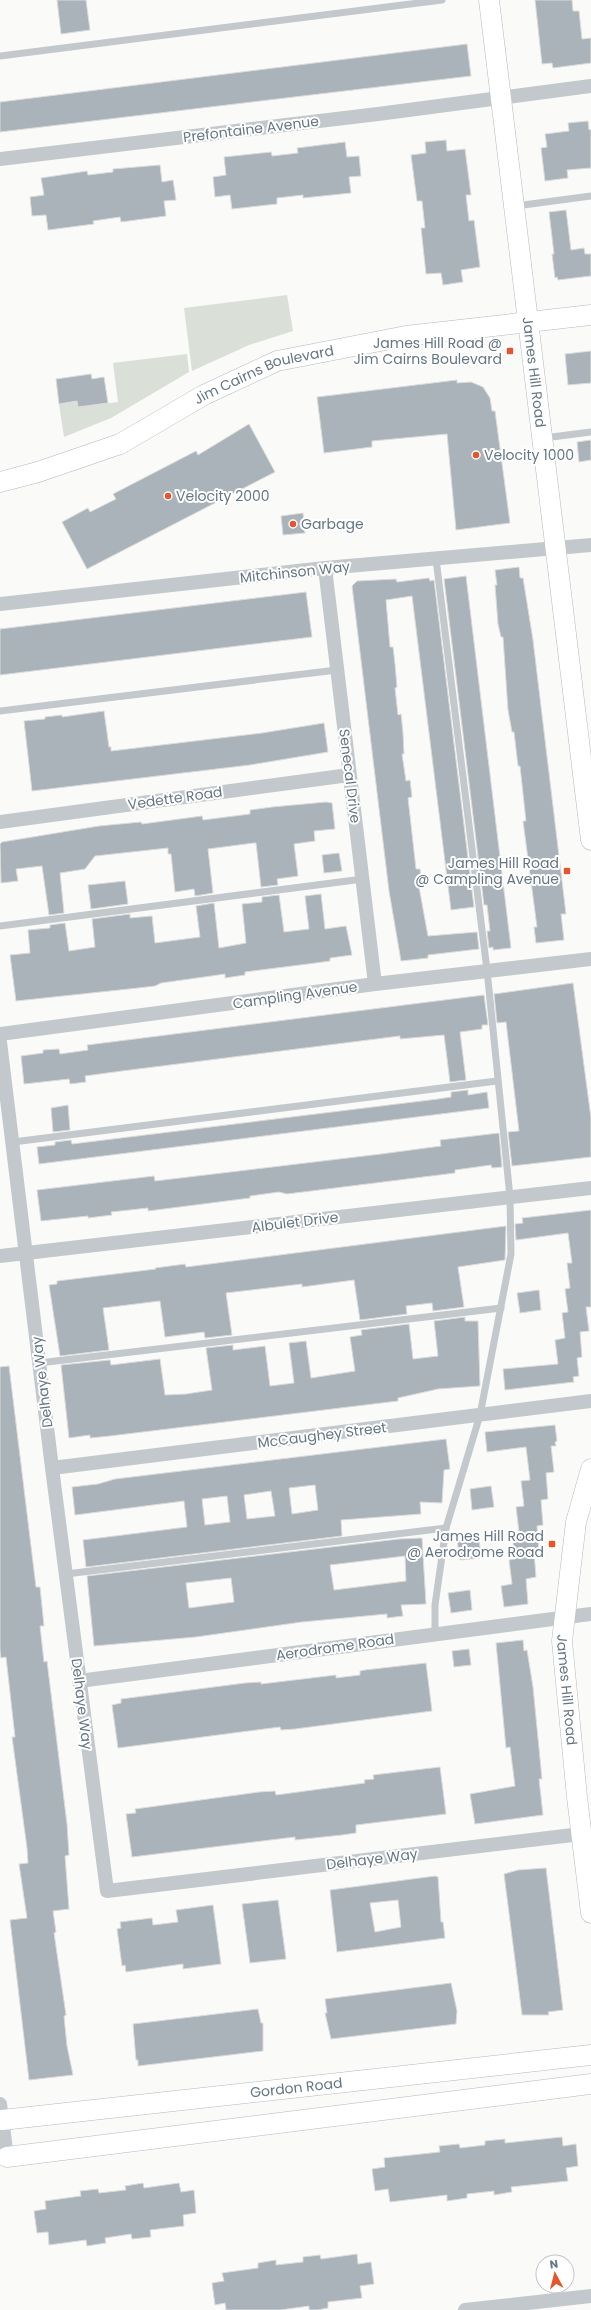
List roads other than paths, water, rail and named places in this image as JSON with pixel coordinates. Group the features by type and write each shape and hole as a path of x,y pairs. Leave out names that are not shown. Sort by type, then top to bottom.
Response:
{"street":[{"name":"James Hill Road","path":"489,0 557,550 591,840"},
{"name":"Prefontaine Avenue","path":"0,158 591,86"},
{"name":"Jim Cairns Boulevard","path":"0,482 38,472 120,444 204,396 277,361 406,336 591,316"},
{"name":"Mitchinson Way","path":"0,604 325,568 557,550 591,545"},
{"name":"Senecal Drive","path":"325,568 349,775 376,984"},
{"name":"Vedette Road","path":"0,822 349,775"},
{"name":"Campling Avenue","path":"0,1034 487,970 591,960"},
{"name":"Delhaye Way","path":"0,1042 52,1468 107,1891 581,1834"},
{"name":"Albulet Drive","path":"0,1256 591,1188"},
{"name":"McCaughey Street","path":"52,1468 591,1401"},
{"name":"James Hill Road","path":"591,1469 576,1522 566,1618 562,1641 581,1834 591,1913"},
{"name":"Aerodrome Road","path":"79,1681 591,1614"},
{"name":"Gordon Road","path":"1,2112 591,2054"},
{"path":"1,2112 7,2157 591,2084"},
{"path":"465,2310 528,2306 591,2296"}],"lane":[{"path":"0,56 442,0"},
{"path":"515,206 591,196"},
{"path":"543,438 591,432"},
{"path":"435,1634 434,1605 446,1528 480,1415 511,1254 510,1197 497,1081 487,970 436,559"},
{"path":"0,711 337,670"},
{"path":"0,926 363,879"},
{"path":"13,1142 497,1081"},
{"path":"39,1363 501,1308"},
{"path":"66,1574 446,1528"}],"place":[{"name":"James Hill Road @ Jim Cairns Boulevard","path":"510,351"},
{"name":"Velocity 1000","path":"476,455"},
{"name":"Velocity 2000","path":"168,496"},
{"name":"Garbage","path":"293,524"},
{"name":"James Hill Road @ Campling Avenue","path":"567,871"},
{"name":"James Hill Road @ Aerodrome Road","path":"552,1544"}]}
